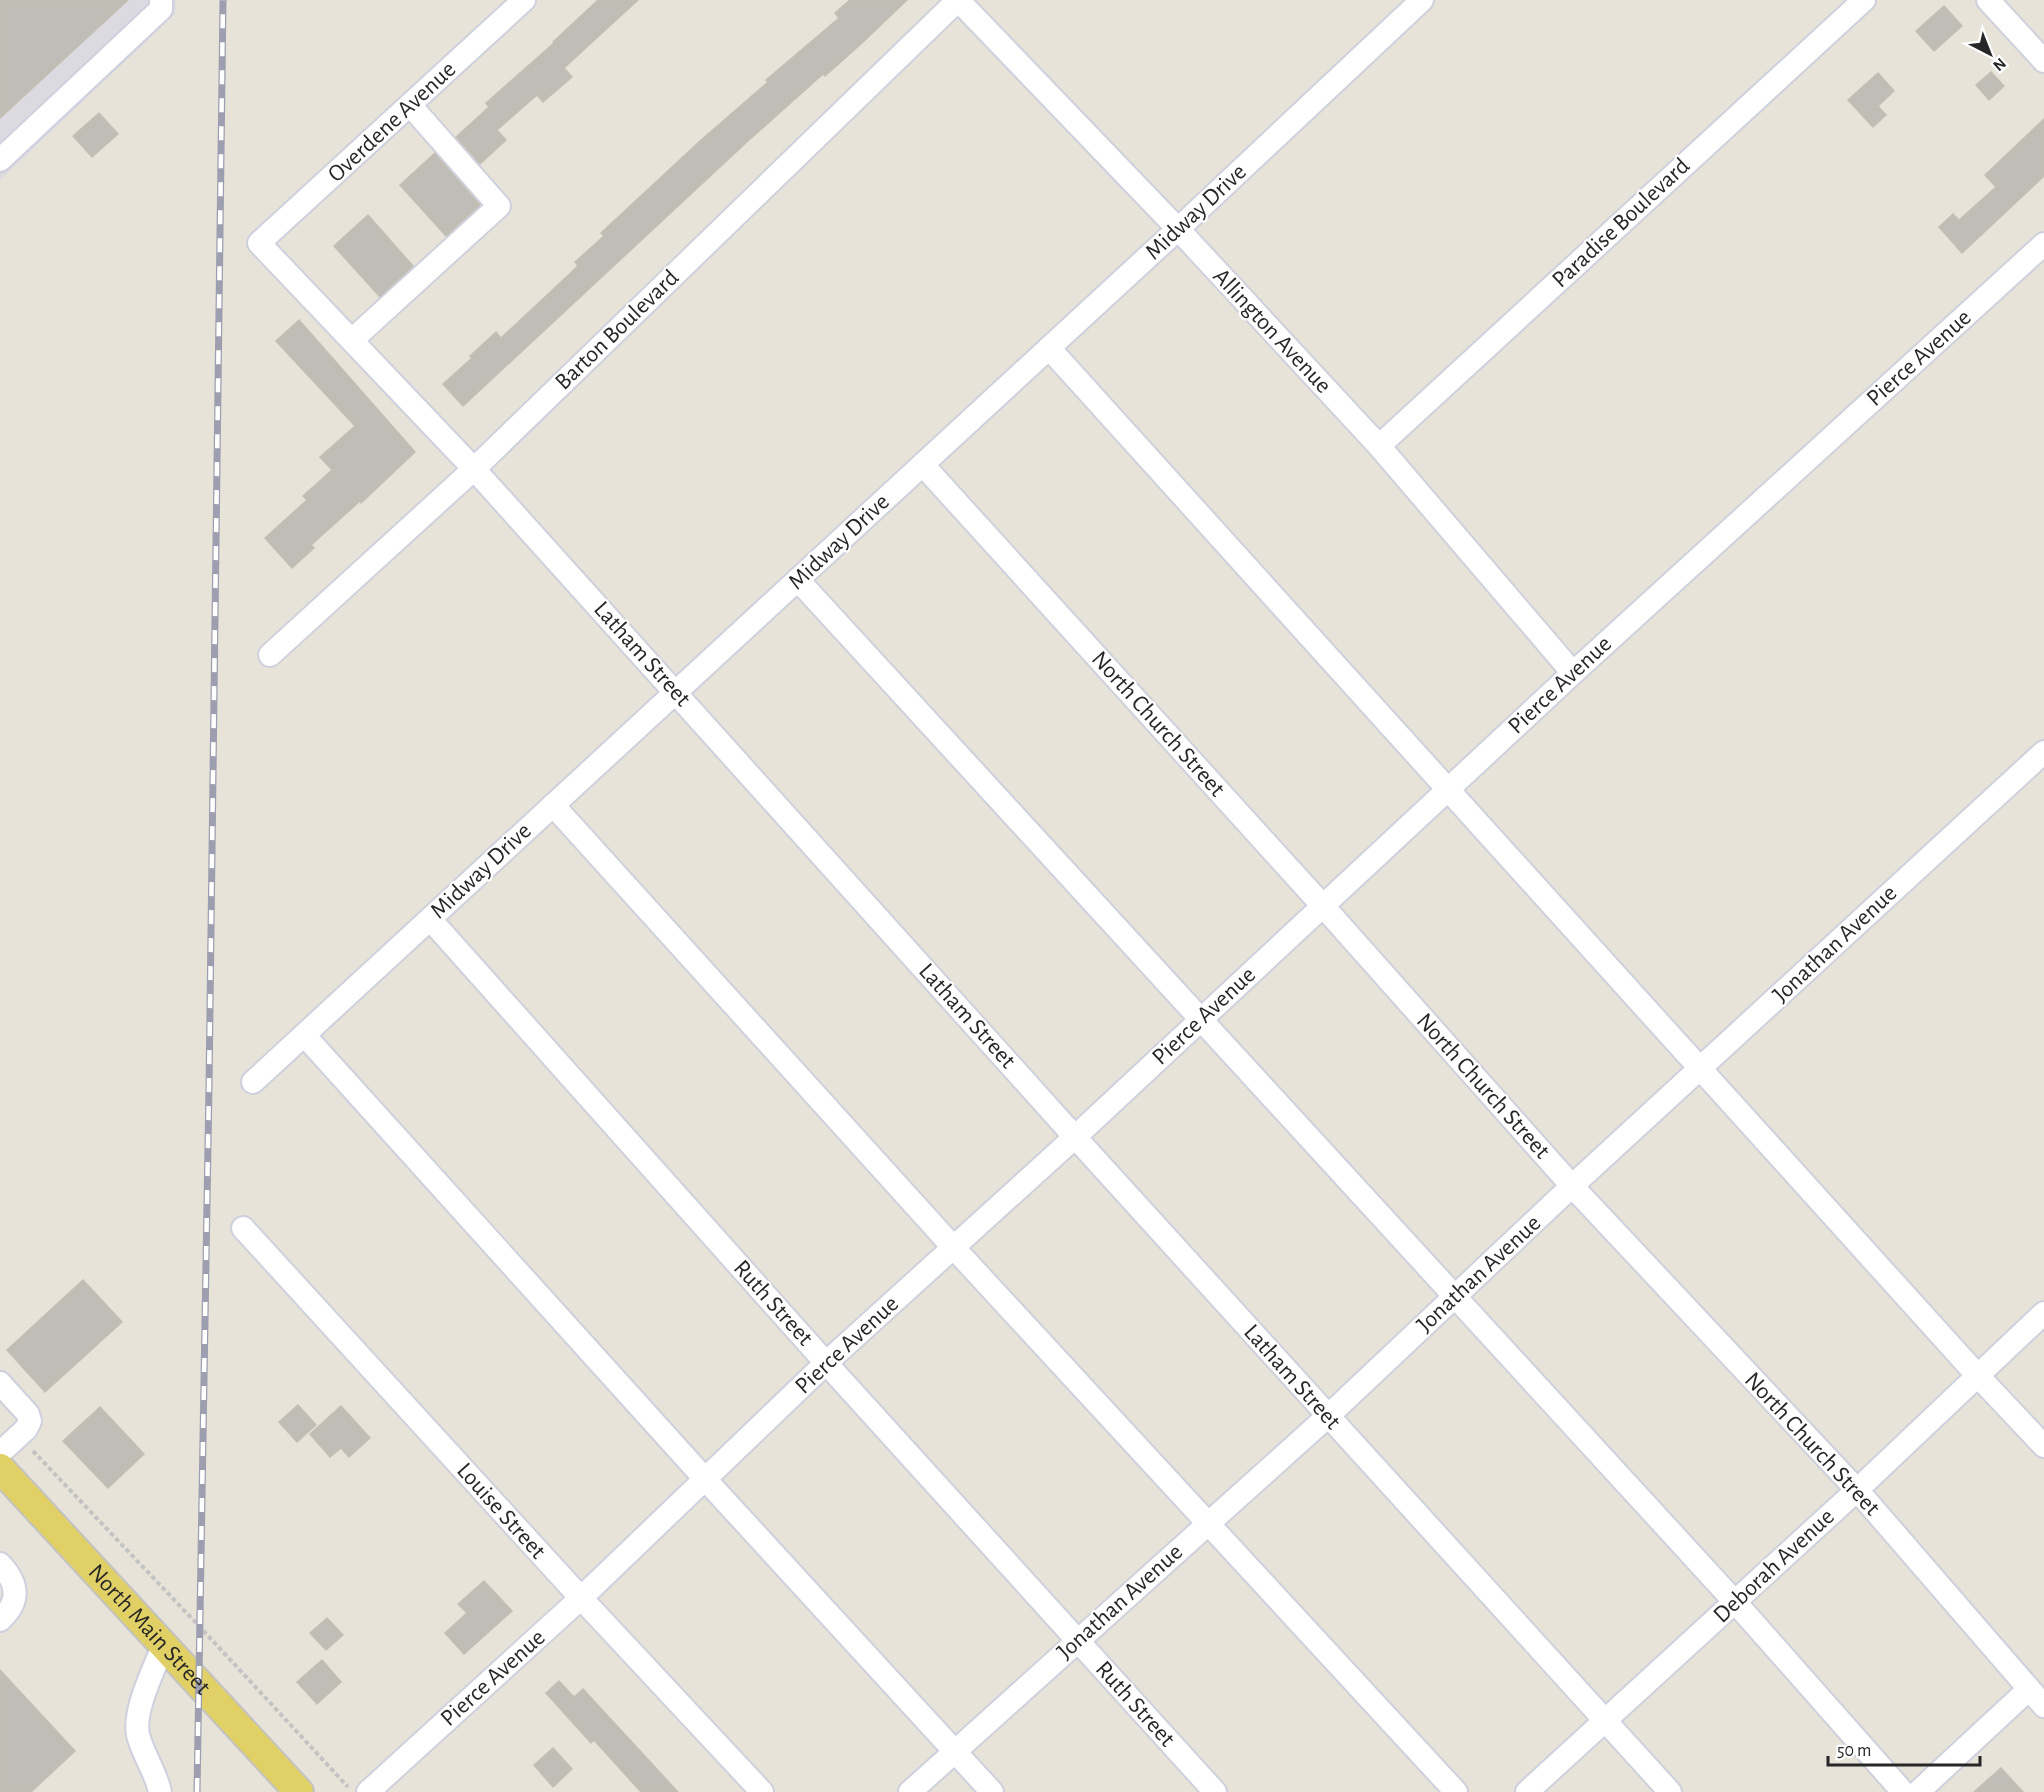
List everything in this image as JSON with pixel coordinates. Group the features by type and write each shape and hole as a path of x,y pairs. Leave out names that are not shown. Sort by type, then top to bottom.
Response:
{"main road":[{"name":"North Main Street","path":"2,1469 299,1792"}],"street":[{"path":"0,160 161,9 161,0"},
{"name":"Overdene Avenue","path":"259,243 524,0"},
{"name":"Allington Avenue","path":"958,0 1178,230 1379,446 1573,674"},
{"name":"Barton Boulevard","path":"270,655 474,469 958,0"},
{"name":"Midway Drive","path":"254,1082 1178,230 1422,0"},
{"name":"Paradise Boulevard","path":"1379,446 1863,0"},
{"path":"1989,0 2044,61"},
{"path":"352,340 499,206 410,105"},
{"name":"Latham Street","path":"259,243 474,469 1075,1137 1670,1792"},
{"name":"Pierce Avenue","path":"368,1792 581,1598 826,1363 1075,1137 1448,789 2044,244"},
{"path":"1049,348 1978,1376 2044,1446"},
{"name":"North Church Street","path":"923,465 1323,906 1572,1186 1857,1490 2044,1706"},
{"path":"798,579 1735,1602 1903,1792"},
{"name":"Jonathan Avenue","path":"910,1792 1328,1416 1572,1186 2044,752"},
{"path":"553,805 953,1247 1456,1792"},
{"name":"Ruth Street","path":"430,919 826,1363 1215,1792"},
{"path":"306,1035 705,1479 992,1792"},
{"name":"Louise Street","path":"243,1228 581,1598 762,1792"},
{"name":"Deborah Avenue","path":"1527,1792 1857,1490 2044,1313"},
{"path":"0,1383 28,1414 30,1421 19,1435 2,1469"},
{"path":"0,1564 16,1589 14,1602 0,1620"},
{"path":"160,1792 138,1736 137,1725 142,1702 163,1646"},
{"path":"1918,1792 2029,1689"}],"path":[{"path":"19,1435 352,1792"}],"shaded area":[{"path":"0,0 176,0 175,14 0,180"}],"building":[{"path":"0,0 128,0 0,118"},
{"path":"598,0 638,0 564,68 572,77 543,102 537,95 497,130 506,140 480,164 456,137 489,107 486,103 554,43"},
{"path":"850,0 907,0 825,76 823,74 749,140 463,406 443,384 496,332 501,338 578,266 575,262 604,236 601,233 700,141 768,82 766,80 839,18 835,13"},
{"path":"1944,6 1962,26 1934,51 1916,31"},
{"path":"1991,72 2004,86 1989,100 1976,85"},
{"path":"1878,73 1894,91 1878,106 1886,115 1873,127 1848,100"},
{"path":"99,113 118,134 92,157 73,136"},
{"path":"2044,119 2044,176 1962,253 1939,227 1953,214 1959,220 1996,187 1985,175"},
{"path":"435,153 480,205 446,236 400,185"},
{"path":"368,215 413,266 380,297 334,246"},
{"path":"299,320 415,452 361,503 360,501 311,545 314,548 292,568 265,538 307,500 303,496 332,470 320,457 355,426 276,341"},
{"path":"83,1280 122,1322 45,1392 7,1350"},
{"path":"298,1405 316,1425 297,1442 279,1422"},
{"path":"341,1406 370,1438 349,1457 341,1448 330,1457 310,1434"},
{"path":"100,1407 144,1454 108,1488 63,1441"},
{"path":"484,1581 512,1611 464,1654 445,1633 467,1613 458,1604"},
{"path":"327,1618 343,1635 326,1650 310,1633"},
{"path":"322,1660 341,1682 317,1704 297,1682"},
{"path":"0,1670 75,1751 31,1792 0,1792"},
{"path":"559,1681 574,1697 583,1689 678,1792 641,1792 594,1740 591,1743 546,1693"},
{"path":"553,1748 572,1769 553,1787 534,1765"},
{"path":"2001,1768 2023,1792 1974,1792"}],"railway":[{"path":"197,1792 223,0"}]}
